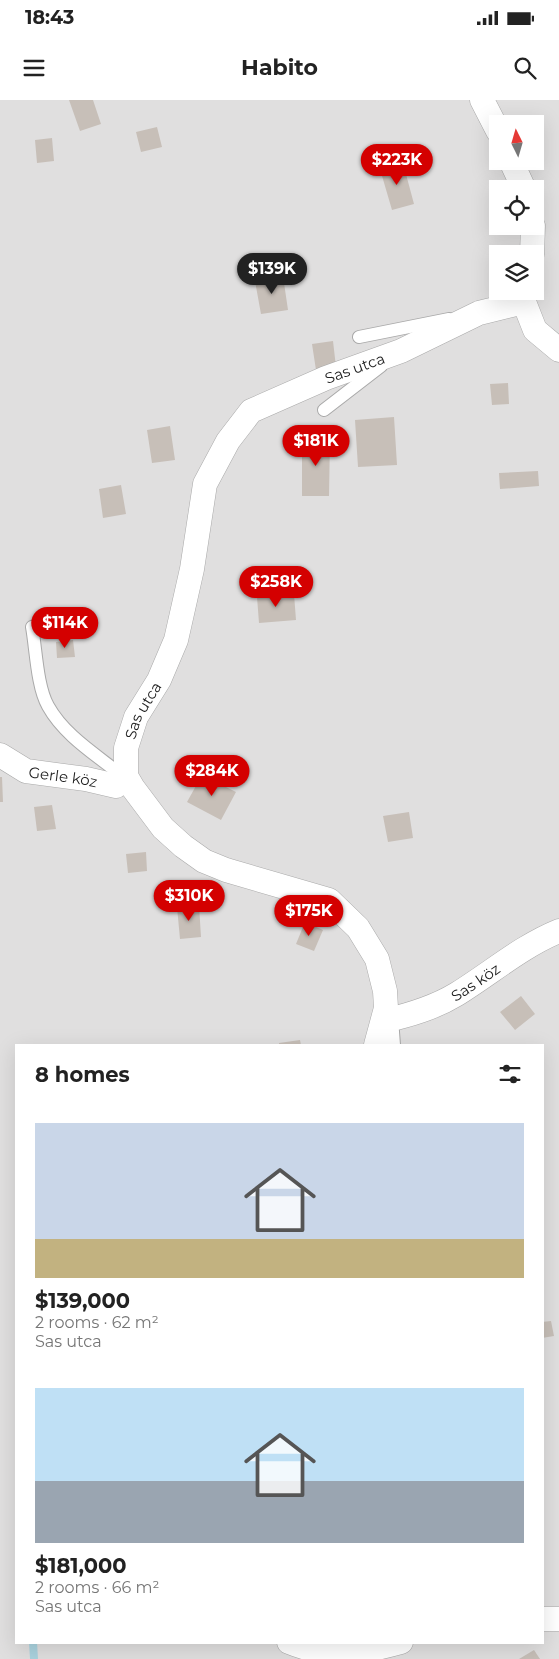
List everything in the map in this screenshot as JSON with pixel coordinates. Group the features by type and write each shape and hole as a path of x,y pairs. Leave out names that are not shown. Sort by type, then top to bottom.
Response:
{"street":[{"path":"482,100 490,115"},
{"name":"Sas utca","path":"126,776 126,748 136,717 159,680 176,640 184,611 205,484 228,442 251,411 326,378 400,351 479,313 514,300"},
{"path":"526,300 535,330 559,350"},
{"name":"Gerle köz","path":"0,755 26,771 45,775 72,776 116,786 126,776"},
{"path":"126,776 163,828 204,861 330,900 358,928 377,959 385,991 388,1020 376,1044"},
{"name":"Sas köz","path":"388,1020 432,1007 455,995 537,940 559,930"},
{"path":"544,1619 559,1619"},
{"path":"296,1644 328,1654 342,1656 371,1651 394,1644"}],"lane":[{"path":"359,337 479,313"},
{"path":"324,410 400,351"},
{"path":"32,627 42,691 47,705 66,730 120,774 126,776"},
{"path":"47,705 54,690"},
{"path":"388,1020 394,1044"}],"shaded area":[{"path":"0,100 559,100 559,1659 0,1659"}],"building":[{"path":"69,100 93,100 101,124 80,131"},
{"path":"157,127 162,147 141,152 136,132"},
{"path":"52,138 54,161 37,163 35,140"},
{"path":"403,163 414,204 392,210 380,169"},
{"path":"283,276 288,310 261,314 255,281"},
{"path":"333,341 336,367 316,370 312,344"},
{"path":"508,383 509,404 492,405 490,384"},
{"path":"394,417 397,465 358,467 355,420"},
{"path":"170,426 175,460 152,463 147,430"},
{"path":"302,438 330,438 329,496 302,496"},
{"path":"538,471 539,486 500,489 499,473"},
{"path":"121,485 126,514 103,518 99,489"},
{"path":"294,594 296,620 259,623 257,597"},
{"path":"73,640 75,657 57,658 56,642"},
{"path":"202,775 236,792 221,820 187,802"},
{"path":"0,777 2,777 3,802 0,802"},
{"path":"52,805 56,829 37,831 34,807"},
{"path":"409,812 413,838 388,842 383,816"},
{"path":"146,852 147,871 128,873 126,854"},
{"path":"199,905 201,937 180,939 177,907"},
{"path":"305,922 323,930 314,951 296,944"},
{"path":"521,996 535,1014 515,1030 500,1012"},
{"path":"300,1040 301,1044 279,1044"},
{"path":"551,1321 554,1336 544,1338 544,1322"},
{"path":"534,1650 540,1659 519,1659"}],"waterway":[{"path":"33,1644 34,1659"}]}
